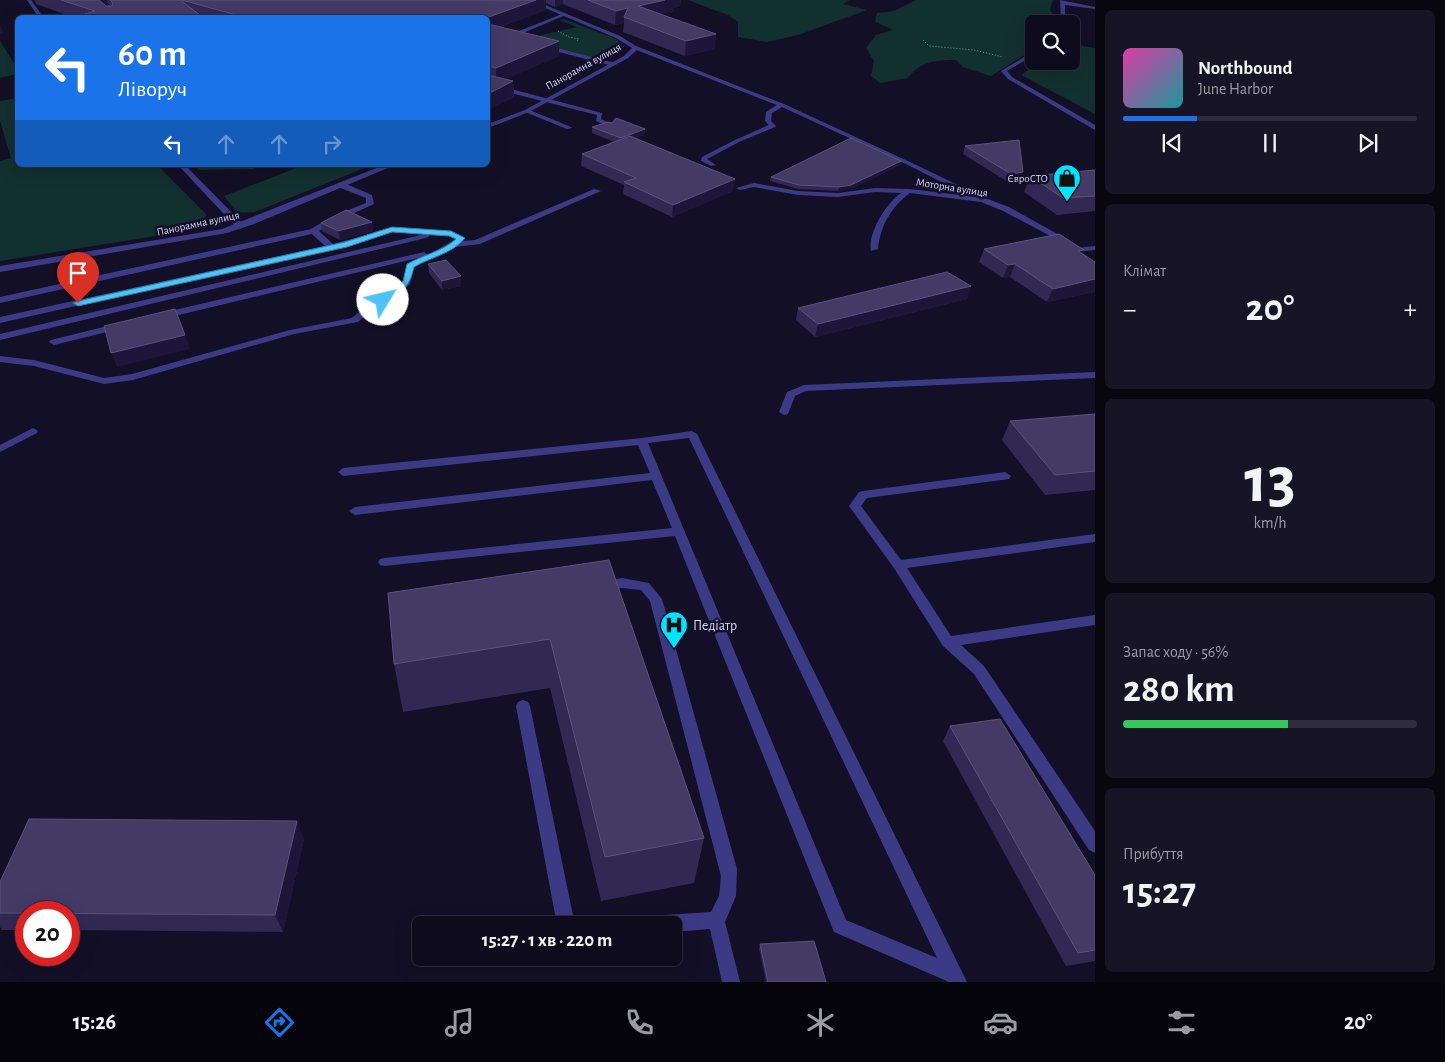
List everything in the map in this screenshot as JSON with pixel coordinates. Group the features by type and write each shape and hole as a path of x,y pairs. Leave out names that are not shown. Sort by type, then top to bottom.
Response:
{"street":[{"name":"Панорамна вулиця","path":"490,125 527,111 626,57 636,48 618,37 529,0"},
{"name":"Панорамна вулиця","path":"0,269 193,237 240,226 386,167"},
{"name":"Моторна вулиця","path":"1068,244 1089,260"}],"lane":[{"path":"29,0 40,15"},
{"path":"1062,15 1062,1 1095,8"},
{"path":"522,42 511,37 564,14"},
{"path":"540,46 613,64"},
{"path":"636,48 782,104 982,200"},
{"path":"1025,58 1004,72 1010,78 1095,128"},
{"path":"490,86 545,100 566,102 600,114 598,120 611,124"},
{"path":"713,165 703,160 704,158 736,141 773,126 768,122 769,112 782,104"},
{"path":"527,111 569,128"},
{"path":"183,167 240,226"},
{"path":"0,300 314,231 325,222 370,204 369,196 341,185"},
{"name":"Моторна вулиця","path":"740,188 754,185 798,193 838,195 875,190 982,200 1006,209 1068,244"},
{"path":"151,319 453,246 477,242 597,191"},
{"path":"874,248 874,242 879,230 894,202 909,192"},
{"path":"0,320 331,247 392,230 451,233 461,238 453,246 425,257 410,266 407,282 395,293 368,309 355,320 292,332 133,377 104,381 34,363 0,359"},
{"path":"314,231 331,247"},
{"path":"0,337 438,233"},
{"path":"1068,244 1095,248"},
{"path":"54,342 132,324"},
{"path":"784,412 791,394 804,388 1095,375"},
{"path":"0,449 33,431"},
{"path":"343,472 642,441 692,434 956,978"},
{"path":"642,441 840,926 956,978"},
{"path":"356,511 657,476"},
{"path":"1005,476 863,495 855,506 898,565 948,642 979,670 1095,845"},
{"path":"384,562 679,531"},
{"path":"898,565 1095,538"},
{"path":"593,587 634,583 645,586 656,599 729,870 731,885 728,898 723,911 716,920 682,923"},
{"path":"948,642 1095,620"},
{"path":"523,706 564,916"},
{"path":"716,920 731,982"}],"path":[{"path":"923,40 929,46 974,50 1018,62"}],"green space":[{"path":"688,0 850,0 843,4 867,10 798,35 767,42 738,37 738,22 728,15"},
{"path":"916,0 1053,0 1050,10 1053,15 1025,15 1025,55 991,76 963,67 956,60 942,60 918,68 908,78 880,83 871,76 874,61 866,48 876,35 893,30 875,22 877,13 894,11"},
{"path":"564,19 616,39 621,43 622,49 614,57 594,58 520,40 577,27 559,20"},
{"path":"0,41 15,65 15,74 0,78"},
{"path":"1080,46 1095,48 1095,114 1021,75 1028,70 1080,70"},
{"path":"15,98 15,167 159,167 207,215 193,230 0,261 0,161 11,158 0,121 0,101"},
{"path":"197,167 258,167 253,169 198,170"},
{"path":"299,167 367,167 255,212 237,213 224,196"}],"building":[{"path":"61,0 99,0 106,6 112,6 113,3 110,0 180,0 200,15 85,14 95,11"},
{"path":"182,0 536,0 490,17 490,15 236,15"},
{"path":"588,0 665,0 638,6 716,34 686,41 624,17 628,8 616,11"},
{"path":"490,24 559,41 496,68 490,66"},
{"path":"490,75 513,81 490,93"},
{"path":"616,118 645,129 621,138 592,127 608,122 612,123"},
{"path":"630,136 735,179 673,205 624,182 636,178 582,154"},
{"path":"851,138 901,161 851,185 839,187 799,185 771,177"},
{"path":"1019,140 1023,172 1011,174 965,146"},
{"path":"1095,170 1095,196 1063,198 1030,176"},
{"path":"346,210 372,222 338,231 321,223"},
{"path":"1059,234 1084,250 1078,251 1095,262 1095,279 1053,289 1015,264 1008,265 984,249"},
{"path":"446,260 461,276 442,281 428,264"},
{"path":"947,272 971,286 818,324 798,308"},
{"path":"175,309 185,335 111,353 104,326"},
{"path":"1095,414 1095,471 1055,475 1010,421"},
{"path":"609,560 704,838 605,857 550,639 394,664 388,593"},
{"path":"1000,719 1095,875 1095,950 1078,953 950,726"},
{"path":"29,819 297,821 275,915 80,914 80,901 15,901 15,913 0,913 0,882"},
{"path":"814,941 826,982 768,982 760,944"}],"place":[{"name":"ЄвроСТО","path":"1067,202"},
{"name":"Педіатр","path":"674,649"}],"route":[{"path":"78,303 347,244 392,230 451,233 461,238 452,247 425,257 410,266 407,282 395,293 383,300"}]}
